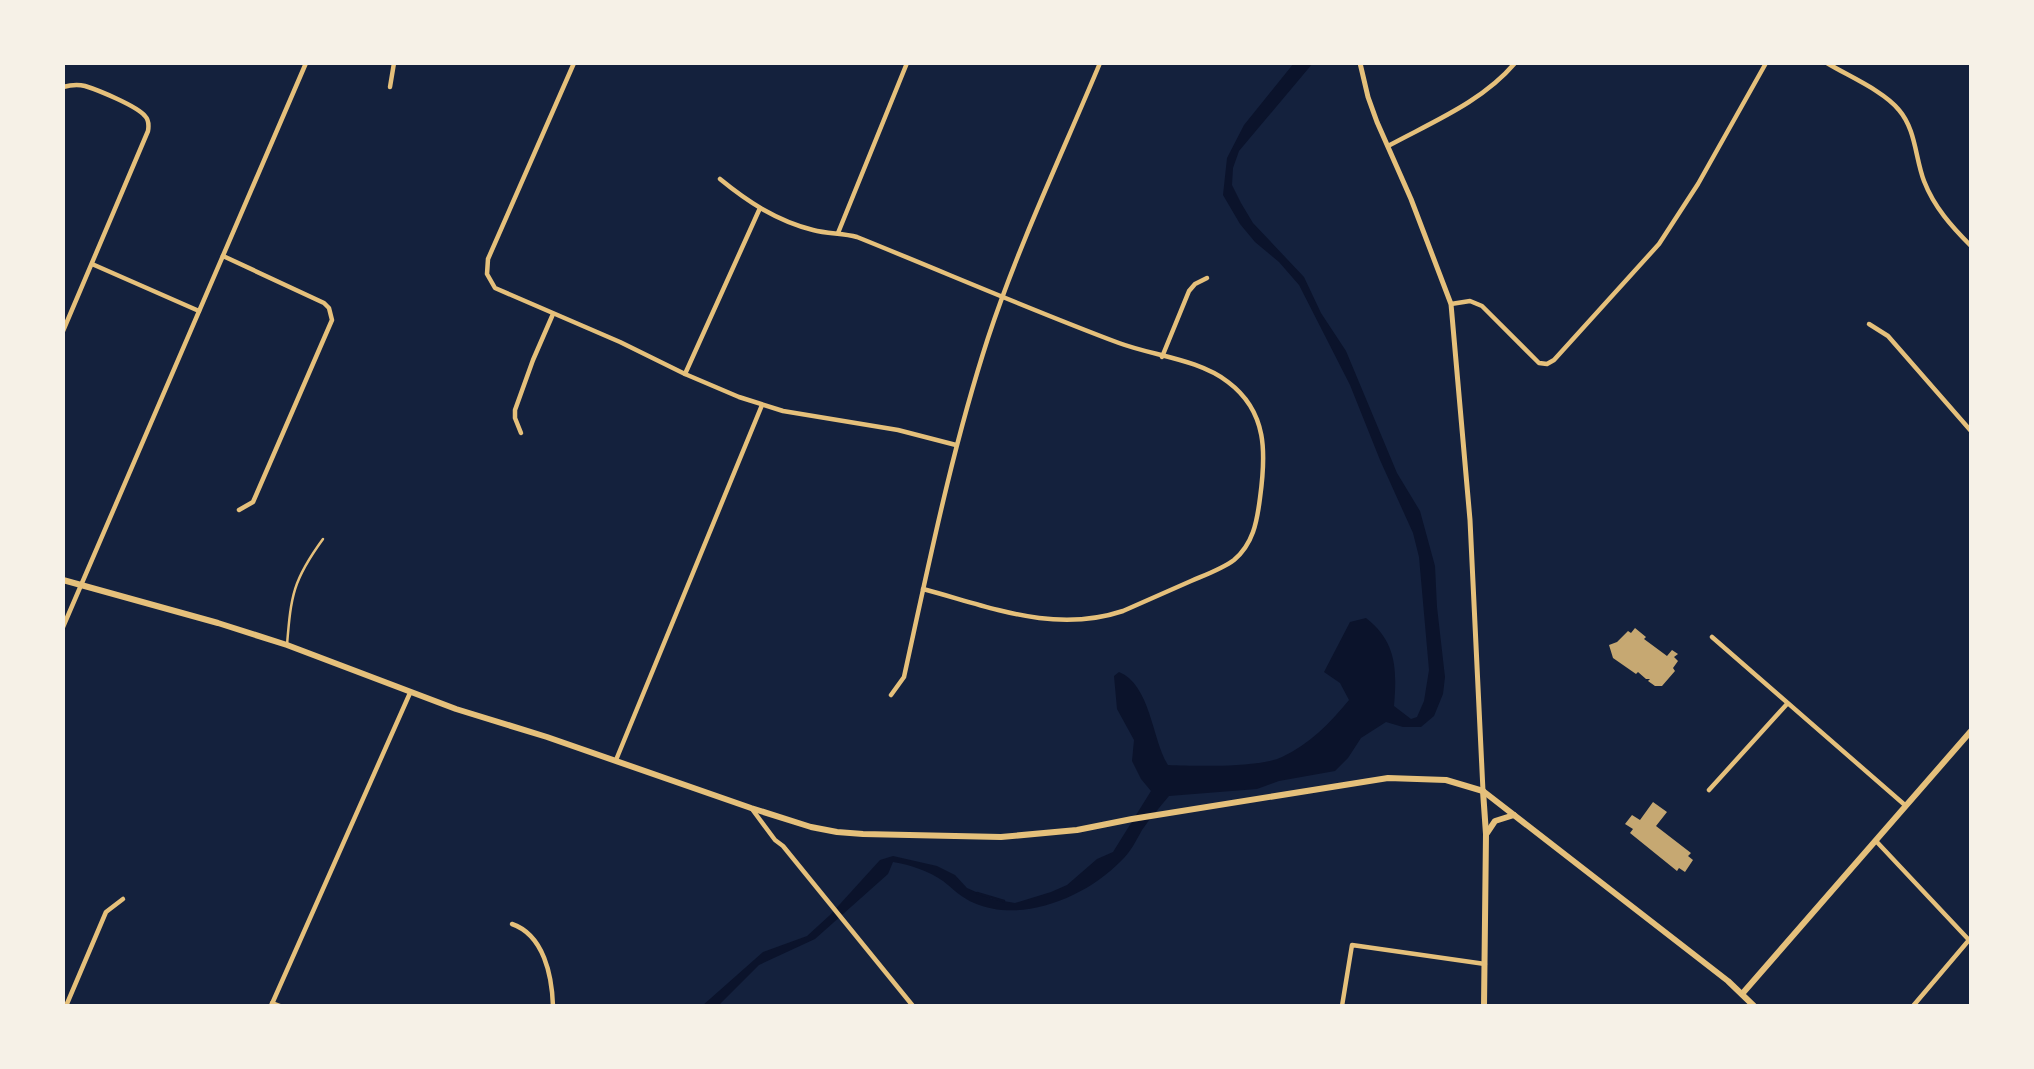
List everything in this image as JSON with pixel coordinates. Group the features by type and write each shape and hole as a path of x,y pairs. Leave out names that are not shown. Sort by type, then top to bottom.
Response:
{"main road":[{"path":"63,580 206,619 287,645 410,693 811,827 863,834 1001,837 1077,830 1132,818 1388,778 1437,779 1483,791 1694,954 1754,1006"},
{"path":"1742,994 1971,731"},
{"path":"1483,791 1486,834 1484,1006"},
{"path":"1486,834 1495,821 1514,815"}],"street":[{"path":"63,627 306,63"},
{"path":"390,87 394,63"},
{"path":"574,63 488,259 486,266 490,282 495,288 620,342 685,374 762,405 783,411 898,430 956,445"},
{"path":"838,233 907,63"},
{"path":"891,695 904,677 956,445 1003,296 1100,63"},
{"path":"1360,63 1368,97 1451,304 1470,520 1483,791"},
{"path":"1388,146 1478,97 1504,76 1515,63"},
{"path":"1451,304 1470,301 1482,306 1539,362 1546,364 1553,360 1659,244 1698,184 1766,63"},
{"path":"1827,63 1887,99 1902,114 1914,141 1922,174 1932,198 1941,213 1971,246"},
{"path":"63,87 83,85 95,90 139,111 149,125 63,331"},
{"path":"720,179 760,208 810,229 857,237 1103,337 1216,374 1241,394 1256,418 1265,462 1255,529 1242,552 1224,566 1123,611 1088,620 1052,621 1033,618 923,589"},
{"path":"685,374 760,208"},
{"path":"223,256 324,303 332,313 331,326 253,502 239,510"},
{"path":"92,264 200,311"},
{"path":"1162,357 1189,291 1195,284 1207,278"},
{"path":"521,433 517,426 515,410 553,314"},
{"path":"1869,324 1888,335 1971,431"},
{"path":"616,760 762,405"},
{"path":"1712,637 1906,806"},
{"path":"280,1006 271,1004 410,693"},
{"path":"1709,790 1787,704"},
{"path":"751,808 913,1006"},
{"path":"1876,841 1970,939 1913,1006"},
{"path":"66,1006 102,918 110,907 123,899"},
{"path":"512,924 525,930 538,945 550,978 553,1006"},
{"path":"1342,1006 1352,945 1485,964"}],"lane":[{"path":"287,645 293,593 302,569 323,539"}],"water":[{"path":"1294,63 1313,63 1239,151 1233,168 1232,185 1253,223 1304,277 1321,313 1346,351 1397,473 1420,511 1435,566 1445,677 1443,694 1434,716 1421,727 1403,727 1386,722 1361,738 1348,758 1335,771 1279,781 1257,789 1169,796 1145,826 1130,851 1107,874 1072,896 1052,903 1032,908 993,909 970,901 926,871 893,862 888,874 815,939 759,965 718,1006 702,1006 763,952 807,936 880,860 893,856 937,866 955,875 967,888 992,899 1015,903 1067,885 1097,859 1113,852 1151,791 1132,761 1134,740 1117,709 1114,676 1119,672 1138,688 1168,765 1226,765 1272,761 1292,752 1310,739 1327,725 1349,700 1340,683 1324,672 1350,622 1366,618 1384,637 1393,657 1394,706 1411,719 1417,717 1424,701 1429,670 1419,557 1413,533 1350,385 1299,285 1279,262 1255,242 1240,224 1223,195 1227,158 1244,125"}],"building":[{"path":"1635,628 1646,637 1644,639 1667,656 1672,650 1678,654 1674,657 1678,661 1673,668 1675,671 1662,686 1655,686 1648,681 1650,679 1638,672 1636,674 1613,658 1609,645"},
{"path":"1653,802 1667,812 1656,826 1691,853 1688,856 1693,860 1685,872 1679,868 1677,871 1630,833 1633,829 1625,824 1632,815 1640,820"}],"waterway":[{"path":"977,893 1004,901"}]}
